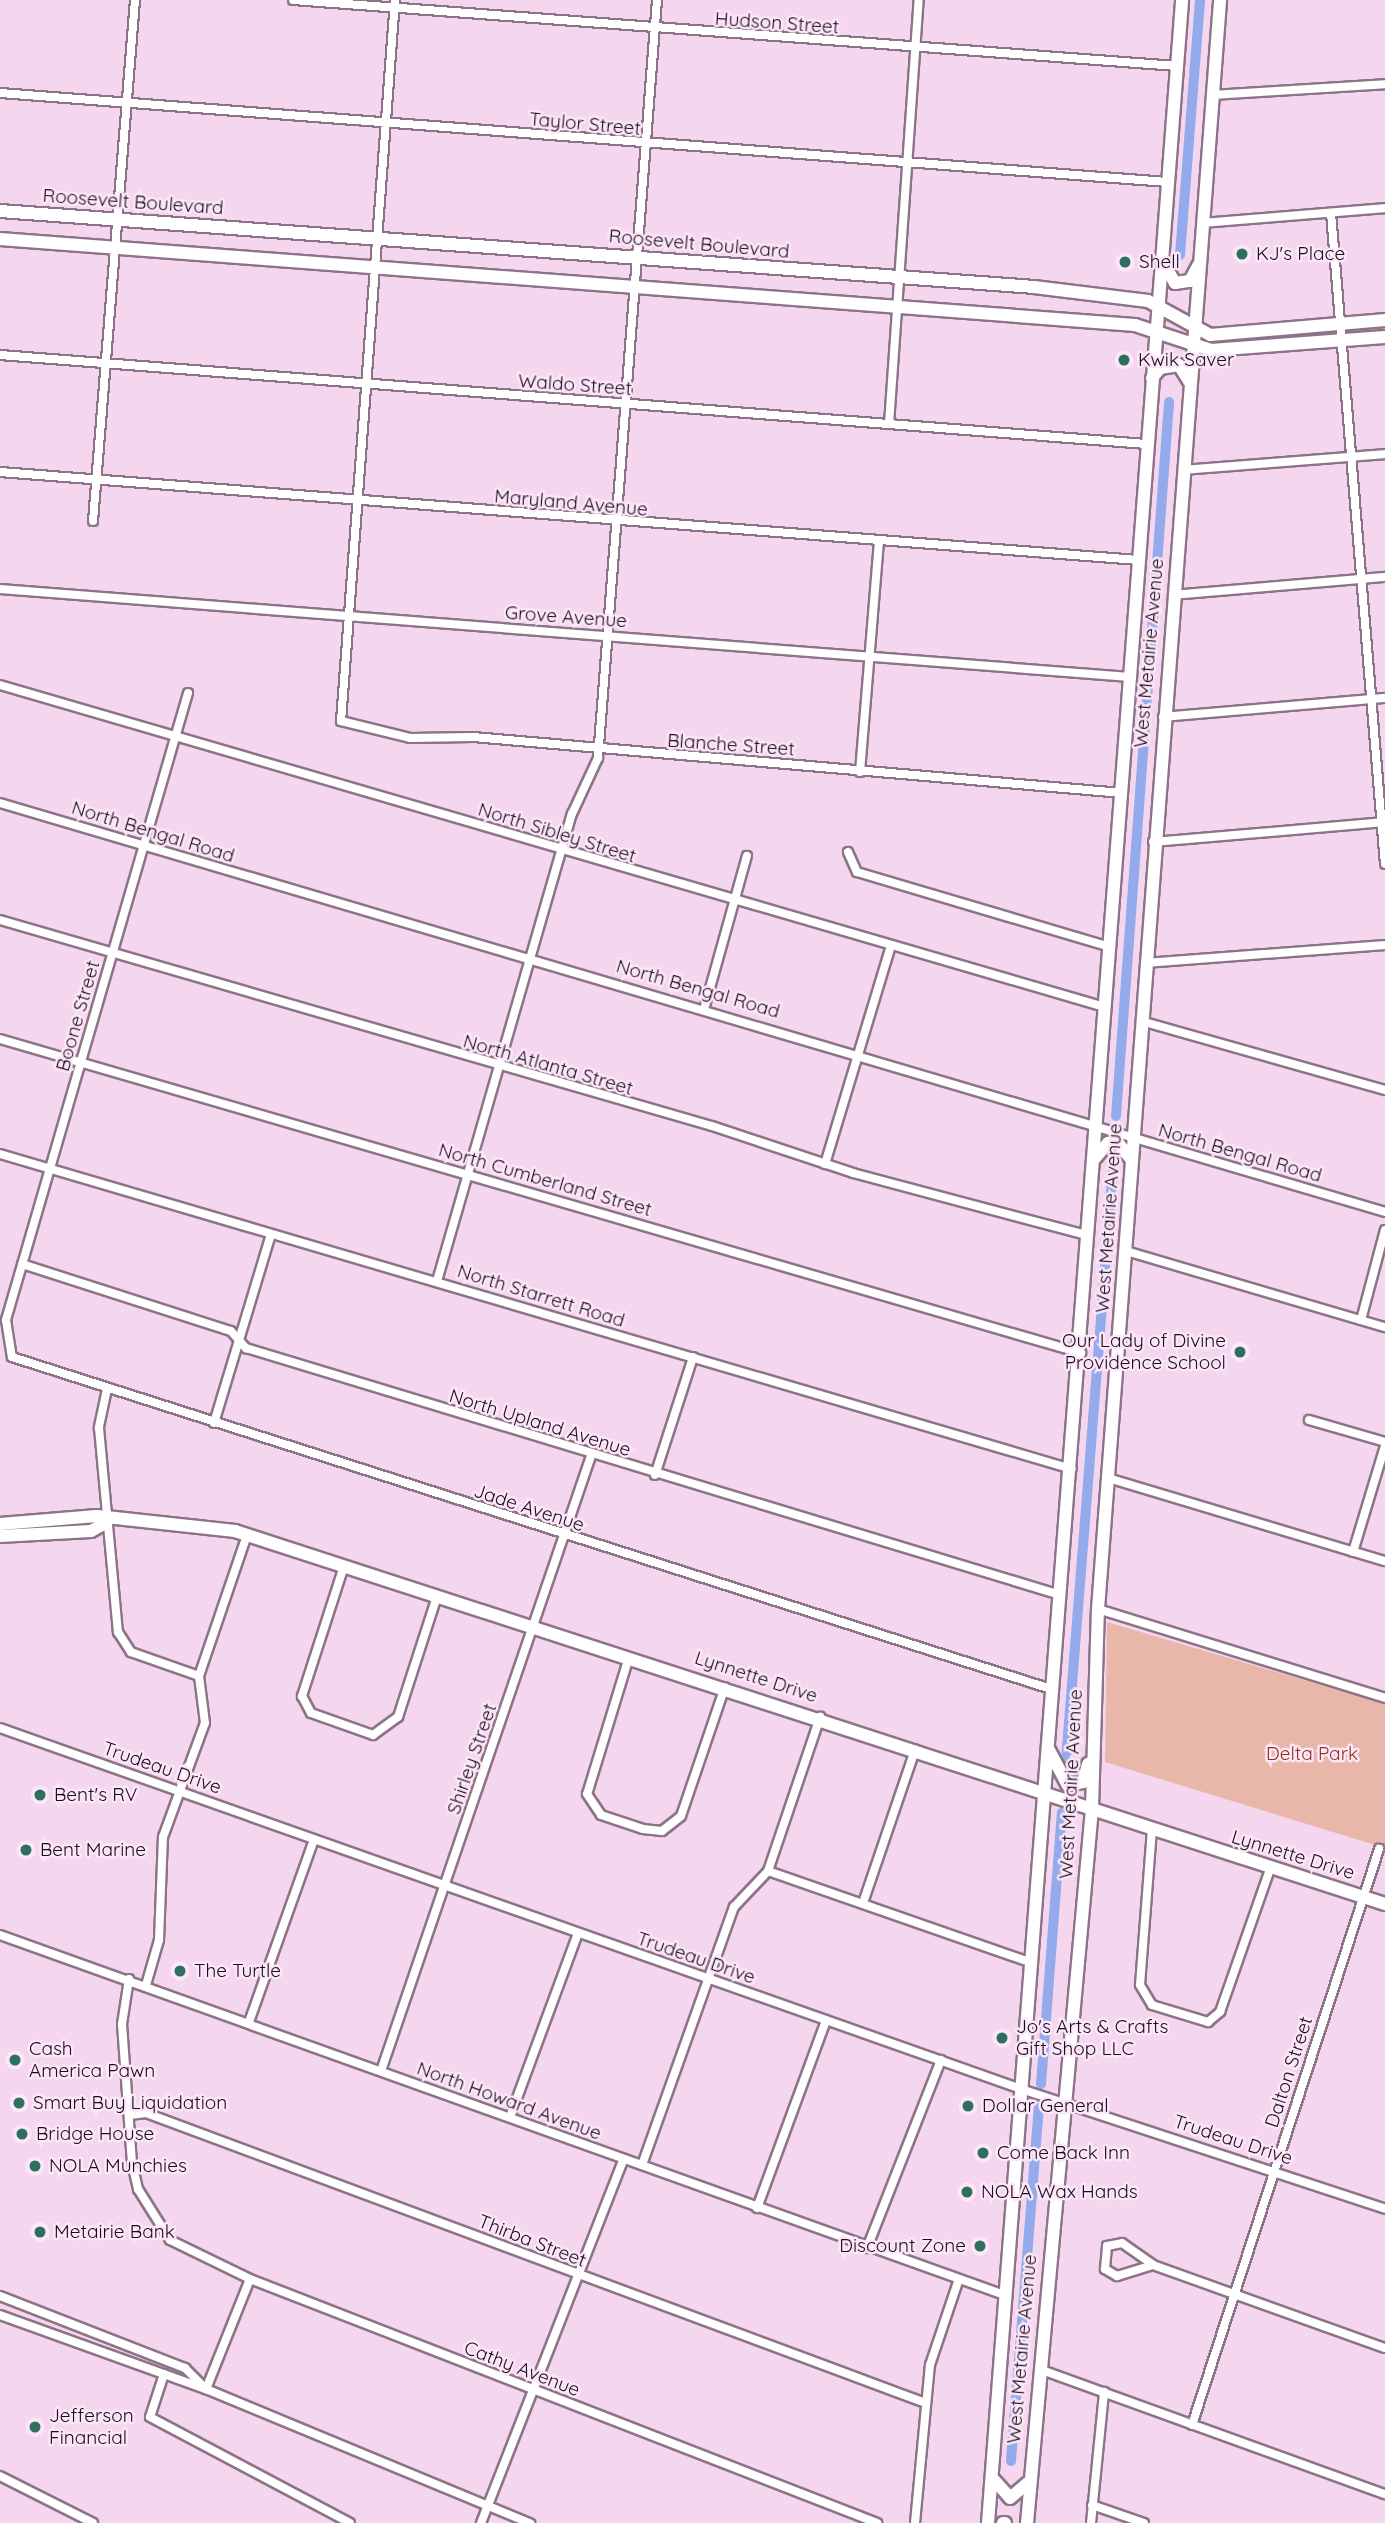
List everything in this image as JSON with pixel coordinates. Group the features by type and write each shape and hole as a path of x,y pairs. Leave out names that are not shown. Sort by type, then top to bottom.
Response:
{"main road":[{"name":"West Metairie Avenue","path":"988,2523 1007,2296 1048,1688 1072,1469 1182,0"},
{"name":"West Metairie Avenue","path":"1027,2523 1092,1809 1098,1609 1132,1169 1153,842 1220,0"},
{"name":"Roosevelt Boulevard","path":"0,211 1083,292 1158,306 1194,330 1217,335 1385,320"},
{"path":"0,239 1156,328 1193,347 1219,351 1385,337"},
{"path":"1162,253 1165,272 1175,283 1190,281 1200,262"},
{"path":"1152,378 1160,368 1179,365 1190,385"},
{"path":"1095,1158 1108,1143 1118,1143 1132,1169"},
{"name":"Lynnette Drive","path":"0,1524 97,1516 107,1521 175,1520 247,1535 1043,1788 1092,1809 1270,1869 1385,1904"},
{"name":"Lynnette Drive","path":"0,1536 91,1531 107,1521"},
{"path":"1045,1729 1051,1763 1068,1785 1083,1782 1094,1749"},
{"path":"993,2469 995,2487 1010,2498 1020,2497 1030,2479"}],"street":[{"path":"93,521 135,0"},
{"name":"Hudson Street","path":"293,0 395,4 654,30 1177,66"},
{"path":"437,1281 561,852 599,752 657,0"},
{"path":"889,424 919,0"},
{"path":"348,615 395,4"},
{"path":"1212,95 1385,83"},
{"name":"Taylor Street","path":"0,93 646,145 1167,182"},
{"path":"1203,223 1385,208"},
{"path":"1331,213 1385,864"},
{"name":"Waldo Street","path":"0,355 1147,444"},
{"path":"1183,470 1385,454"},
{"name":"Maryland Avenue","path":"0,472 618,523 1139,560"},
{"path":"860,772 879,541"},
{"path":"1173,595 1385,577"},
{"name":"Grove Avenue","path":"0,589 1130,677"},
{"name":"Blanche Street","path":"348,615 341,720 410,738 473,737 599,752 1122,793"},
{"name":"North Sibley Street","path":"0,685 561,852 1105,1007"},
{"name":"Boone Street","path":"8,1348 4,1310 22,1264 178,738 188,693"},
{"path":"1163,717 1385,698"},
{"name":"North Bengal Road","path":"0,803 529,958 705,1006 1097,1125 1134,1139 1385,1212"},
{"path":"1153,842 1383,822"},
{"path":"848,852 857,872 1110,947"},
{"path":"705,1006 737,902 747,856"},
{"name":"North Atlanta Street","path":"0,920 825,1164 1089,1236"},
{"path":"1145,963 1385,945"},
{"path":"825,1164 891,946"},
{"path":"1141,1021 1385,1090"},
{"name":"North Cumberland Street","path":"0,1039 1081,1353"},
{"name":"North Starrett Road","path":"0,1154 1072,1469"},
{"path":"1361,1320 1385,1230"},
{"path":"214,1423 271,1234"},
{"path":"1126,1251 1385,1327"},
{"name":"North Upland Avenue","path":"22,1264 231,1331 246,1348 591,1456 1057,1594"},
{"name":"Jade Avenue","path":"8,1348 17,1361 1048,1688"},
{"path":"655,1475 693,1357"},
{"path":"107,1390 99,1428 118,1632 131,1652 200,1676"},
{"path":"1309,1420 1385,1444 1353,1552"},
{"name":"Shirley Street","path":"381,2071 591,1456"},
{"path":"1108,1478 1385,1561"},
{"path":"146,1985 159,1940 159,1859 205,1723 200,1676 247,1535"},
{"path":"344,1566 302,1696 312,1713 373,1735 398,1717 437,1596"},
{"path":"1098,1609 1385,1698"},
{"path":"629,1657 586,1794 601,1815 643,1829 662,1831 681,1816 725,1687"},
{"path":"642,2165 734,1907 768,1871 820,1717"},
{"name":"Trudeau Drive","path":"0,1728 1021,2089 1274,2168 1385,2209"},
{"path":"863,1903 915,1748"},
{"path":"1153,1829 1140,1985 1152,2005 1208,2021 1216,2017 1270,1869"},
{"path":"249,2022 314,1839"},
{"name":"Dalton Street","path":"1192,2425 1274,2168 1366,1898 1379,1849"},
{"path":"768,1871 1029,1962"},
{"path":"509,2117 578,1933"},
{"name":"North Howard Avenue","path":"0,1935 249,2022 958,2282 1007,2296"},
{"path":"129,1979 122,2024 130,2115"},
{"path":"757,2208 826,2020"},
{"path":"867,2248 941,2060"},
{"name":"Thirba Street","path":"130,2115 146,2113 923,2402"},
{"name":"Cathy Avenue","path":"130,2115 138,2189 162,2232 189,2253 534,2391 877,2523"},
{"path":"481,2523 624,2160"},
{"path":"1153,2265 1117,2276 1105,2270 1107,2246 1122,2244 1153,2265 1235,2290 1385,2348"},
{"path":"206,2389 250,2279"},
{"path":"915,2523 923,2402 938,2334 958,2282"},
{"path":"0,2296 60,2322 185,2368 206,2389"},
{"path":"14,2320 22,2305"},
{"path":"0,2315 206,2389 530,2523"},
{"path":"55,2336 60,2322"},
{"path":"1039,2369 1385,2494"},
{"path":"164,2374 149,2415 350,2523"},
{"path":"1091,2523 1104,2392"},
{"path":"0,2476 93,2523"},
{"path":"1092,2505 1144,2523"}],"green space":[{"name":"Delta Park","path":"1107,1622 1385,1704 1385,1848 1105,1762"}],"waterway":[{"path":"1180,255 1200,0"},
{"path":"1116,1116 1169,402"},
{"path":"1065,1773 1114,1154"},
{"path":"1041,2084 1062,1813"},
{"path":"1011,2461 1039,2108"}],"place":[{"name":"KJ's Place","path":"1242,254"},
{"name":"Shell","path":"1125,262"},
{"name":"Kwik Saver","path":"1124,360"},
{"name":"Our Lady of Divine Providence School","path":"1240,1352"},
{"name":"Bent's RV","path":"40,1795"},
{"name":"Bent Marine","path":"26,1850"},
{"name":"The Turtle","path":"180,1971"},
{"name":"Jo's Arts & Crafts Gift Shop LLC","path":"1002,2038"},
{"name":"Cash America Pawn","path":"15,2060"},
{"name":"Smart Buy Liquidation","path":"19,2103"},
{"name":"Dollar General","path":"968,2106"},
{"name":"Bridge House","path":"22,2134"},
{"name":"Come Back Inn","path":"983,2153"},
{"name":"NOLA Munchies","path":"35,2166"},
{"name":"NOLA Wax Hands","path":"967,2192"},
{"name":"Metairie Bank","path":"40,2232"},
{"name":"Discount Zone","path":"980,2246"},
{"name":"Jefferson Financial","path":"35,2427"}]}
